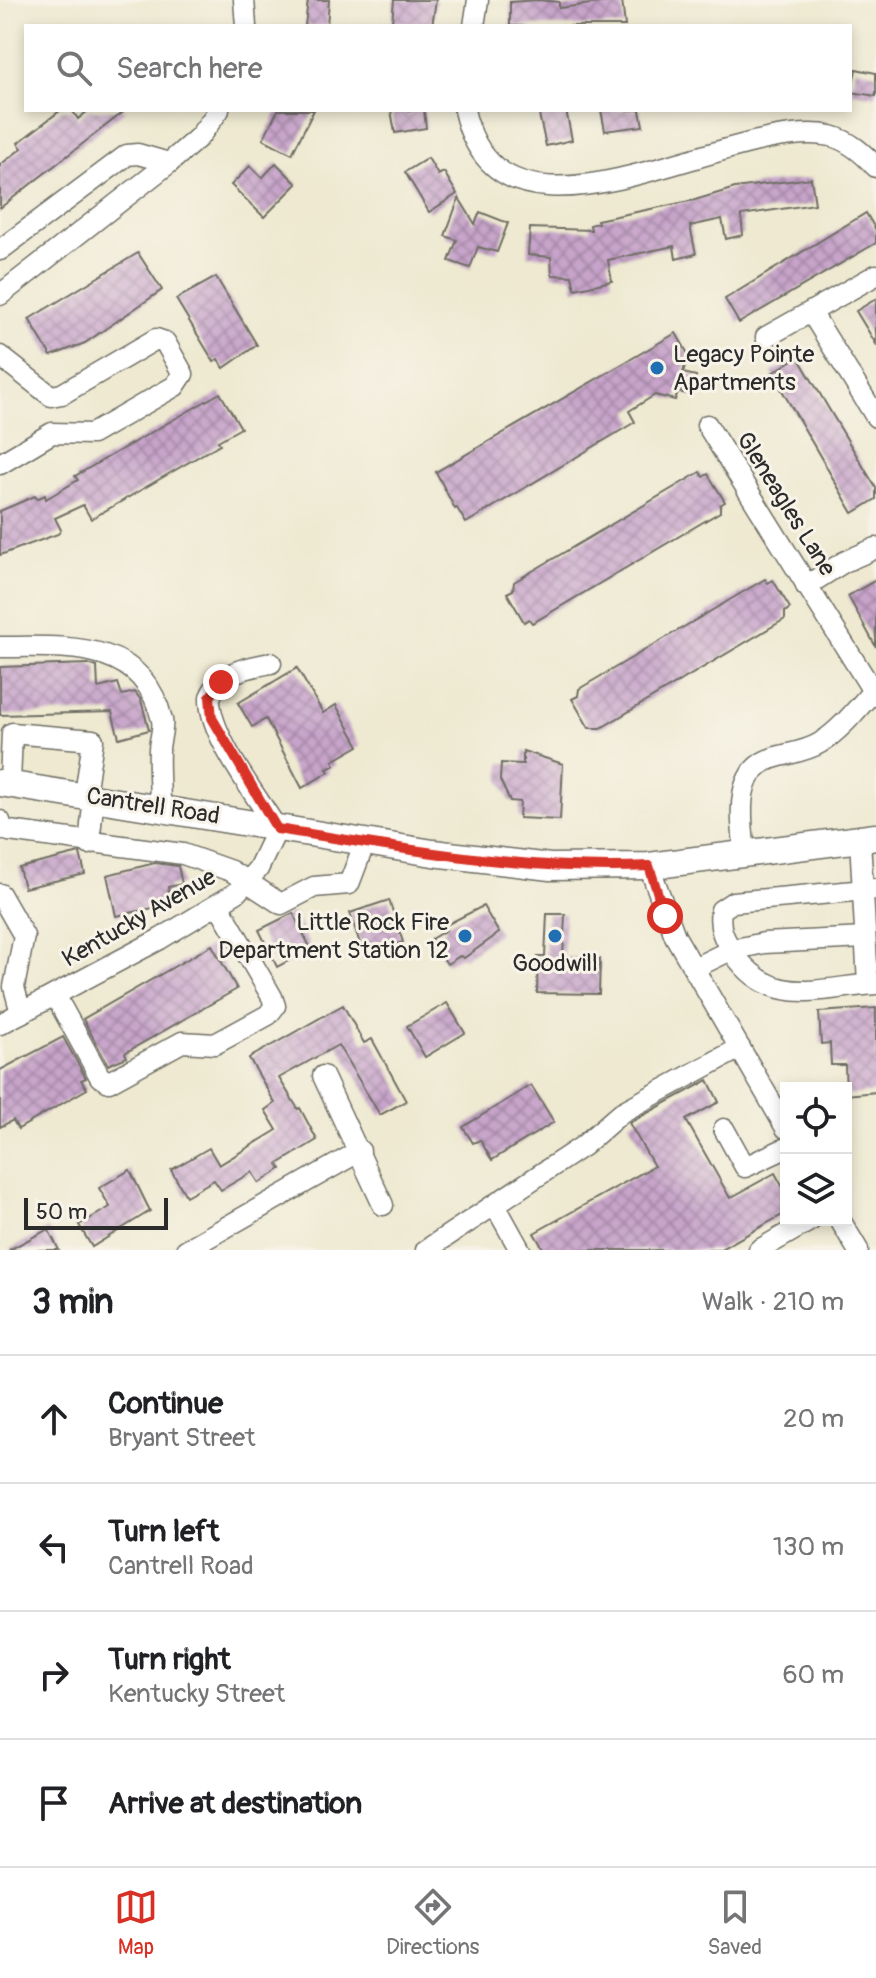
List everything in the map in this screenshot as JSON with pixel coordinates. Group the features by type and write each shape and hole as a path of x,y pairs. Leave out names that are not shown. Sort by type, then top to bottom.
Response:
{"main road":[{"name":"Cantrell Road","path":"5,783 160,806 277,829 550,867 649,866 868,838"}],"street":[{"path":"244,0 246,24"},
{"path":"474,24 478,0"},
{"path":"0,295 169,163 199,137 218,112"},
{"path":"465,112 474,139 486,156 510,176 539,187 581,186 762,142 818,134 848,143 876,167"},
{"path":"0,250 127,155 138,154 169,163"},
{"path":"766,337 876,275"},
{"path":"811,312 876,417"},
{"path":"0,356 51,396 62,394 156,339 165,342 183,374 175,386 92,434 52,433 0,464"},
{"name":"Gleneagles Lane","path":"707,425 874,694 821,743 771,759 750,775 741,805 745,855"},
{"path":"806,586 844,562 876,548"},
{"path":"0,647 69,647 117,659 139,674 149,684 163,723 159,746 160,806"},
{"path":"271,663 230,674 213,690 209,705 223,741 277,829"},
{"path":"5,783 6,730 93,740 89,844"},
{"path":"0,821 2,828 9,831 89,844 173,851 213,862 281,904 314,887 346,886 352,881 365,842"},
{"name":"Kentucky Avenue","path":"0,1024 218,904 249,882 277,829"},
{"path":"868,838 869,889 865,938 872,984 779,991 759,981 731,950 719,922 721,910 733,902 869,889"},
{"path":"649,866 665,916 780,1118"},
{"path":"0,894 24,936 14,987 21,1013"},
{"path":"55,995 100,1077 109,1082 182,1042 215,1044 268,1015 275,1006 272,997 218,904"},
{"path":"694,968 731,950 764,943 865,938"},
{"path":"426,1250 583,1146 622,1112 740,1048"},
{"path":"323,1076 383,1205"},
{"path":"724,1129 748,1168 780,1151"},
{"path":"186,1250 360,1151"},
{"path":"495,1205 520,1250"},
{"path":"759,1250 801,1226"},
{"path":"844,1226 858,1250"}],"building":[{"path":"308,0 329,0 327,24 305,24"},
{"path":"394,0 436,0 432,24 392,22"},
{"path":"622,0 625,24 510,24 510,2 559,2 559,8"},
{"path":"856,69 876,73 876,96 852,92"},
{"path":"58,112 73,112 78,119 87,112 123,112 0,208 0,165 22,148 18,143"},
{"path":"277,112 313,112 292,154 263,139"},
{"path":"391,112 424,112 426,128 395,133"},
{"path":"538,112 566,112 572,140 546,146"},
{"path":"601,112 640,112 643,126 605,131"},
{"path":"428,158 438,175 444,172 457,194 429,212 405,172"},
{"path":"276,163 297,184 264,217 231,185 250,166 262,178"},
{"path":"811,178 815,204 741,215 743,235 726,239 722,219 690,226 696,254 676,259 674,246 608,260 612,281 575,289 572,276 552,275 551,257 528,255 530,228 591,230 590,225 598,223 597,220 695,200 735,188"},
{"path":"459,198 475,224 480,212 508,223 497,252 478,247 470,268 449,261 457,240 445,236"},
{"path":"866,213 876,230 876,243 739,323 725,299"},
{"path":"138,253 162,290 85,343 51,356 29,319"},
{"path":"216,277 257,345 224,368 218,359 214,362 176,299"},
{"path":"876,299 876,344 856,311"},
{"path":"676,333 688,354 683,373 696,376 692,395 678,392 675,400 655,395 629,411 635,422 466,523 436,472"},
{"path":"798,357 876,488 876,499 853,513 772,373"},
{"path":"220,393 241,428 218,441 220,444 91,519 83,505 55,518 61,530 58,534 0,555 0,511 35,496 37,499 45,495 46,499 78,480 75,476"},
{"path":"700,472 703,477 708,474 725,502 720,505 720,512 536,621 532,623 529,619 524,622 507,593 513,590 514,582"},
{"path":"765,579 768,583 773,580 790,608 785,612 785,619 601,728 589,728 572,699 578,696 579,689"},
{"path":"876,580 876,647 848,596"},
{"path":"88,664 97,667 98,688 118,683 122,695 135,692 141,700 149,730 119,738 112,712 0,715 0,667"},
{"path":"297,668 323,713 336,705 359,746 333,761 335,765 327,769 329,772 302,788 266,719 252,727 238,703"},
{"path":"523,751 563,764 560,820 519,818 520,802 510,801 500,780 501,763 523,764"},
{"path":"80,853 85,874 24,888 19,868"},
{"path":"155,863 178,866 182,884 168,887 171,904 116,916 107,875"},
{"path":"389,900 403,942 364,956 350,913"},
{"name":"Little Rock Fire Department Station 12","path":"483,906 499,933 464,958 460,956 447,964 431,939 446,930 444,926"},
{"path":"293,913 311,949 277,967 259,930"},
{"name":"Goodwill","path":"547,914 565,914 563,957 600,959 599,994 537,993 538,957 545,957"},
{"path":"212,945 237,989 125,1053 127,1057 108,1065 83,1019"},
{"path":"447,1003 465,1033 425,1057 407,1026"},
{"path":"343,1005 364,1043 372,1039 406,1101 380,1115 338,1045 279,1078 317,1140 278,1164 281,1169 259,1183 252,1172 221,1190 214,1180 186,1196 171,1170 209,1148 219,1165 277,1130 265,1110 275,1103 249,1058"},
{"path":"876,1008 876,1092 852,1094 852,1082 846,1082 845,1065 831,1065 830,1043 821,1044 819,1012"},
{"path":"63,1037 86,1078 81,1080 87,1089 18,1129 13,1120 0,1127 0,1070"},
{"path":"708,1080 719,1102 686,1120 730,1198 775,1173 780,1182 780,1216 719,1250 544,1250 534,1233 654,1166 629,1123"},
{"path":"531,1085 554,1122 492,1160 480,1140 473,1143 463,1127"},
{"path":"130,1170 150,1211 92,1247 79,1225 110,1207 99,1188"},
{"path":"48,1229 59,1250 9,1250"}],"place":[{"name":"Legacy Pointe Apartments","path":"657,368"},
{"name":"Little Rock Fire Department Station 12","path":"465,936"},
{"name":"Goodwill","path":"555,936"}],"route":[{"path":"221,682 210,697 212,718 277,829 550,867 649,866 665,916"}]}
